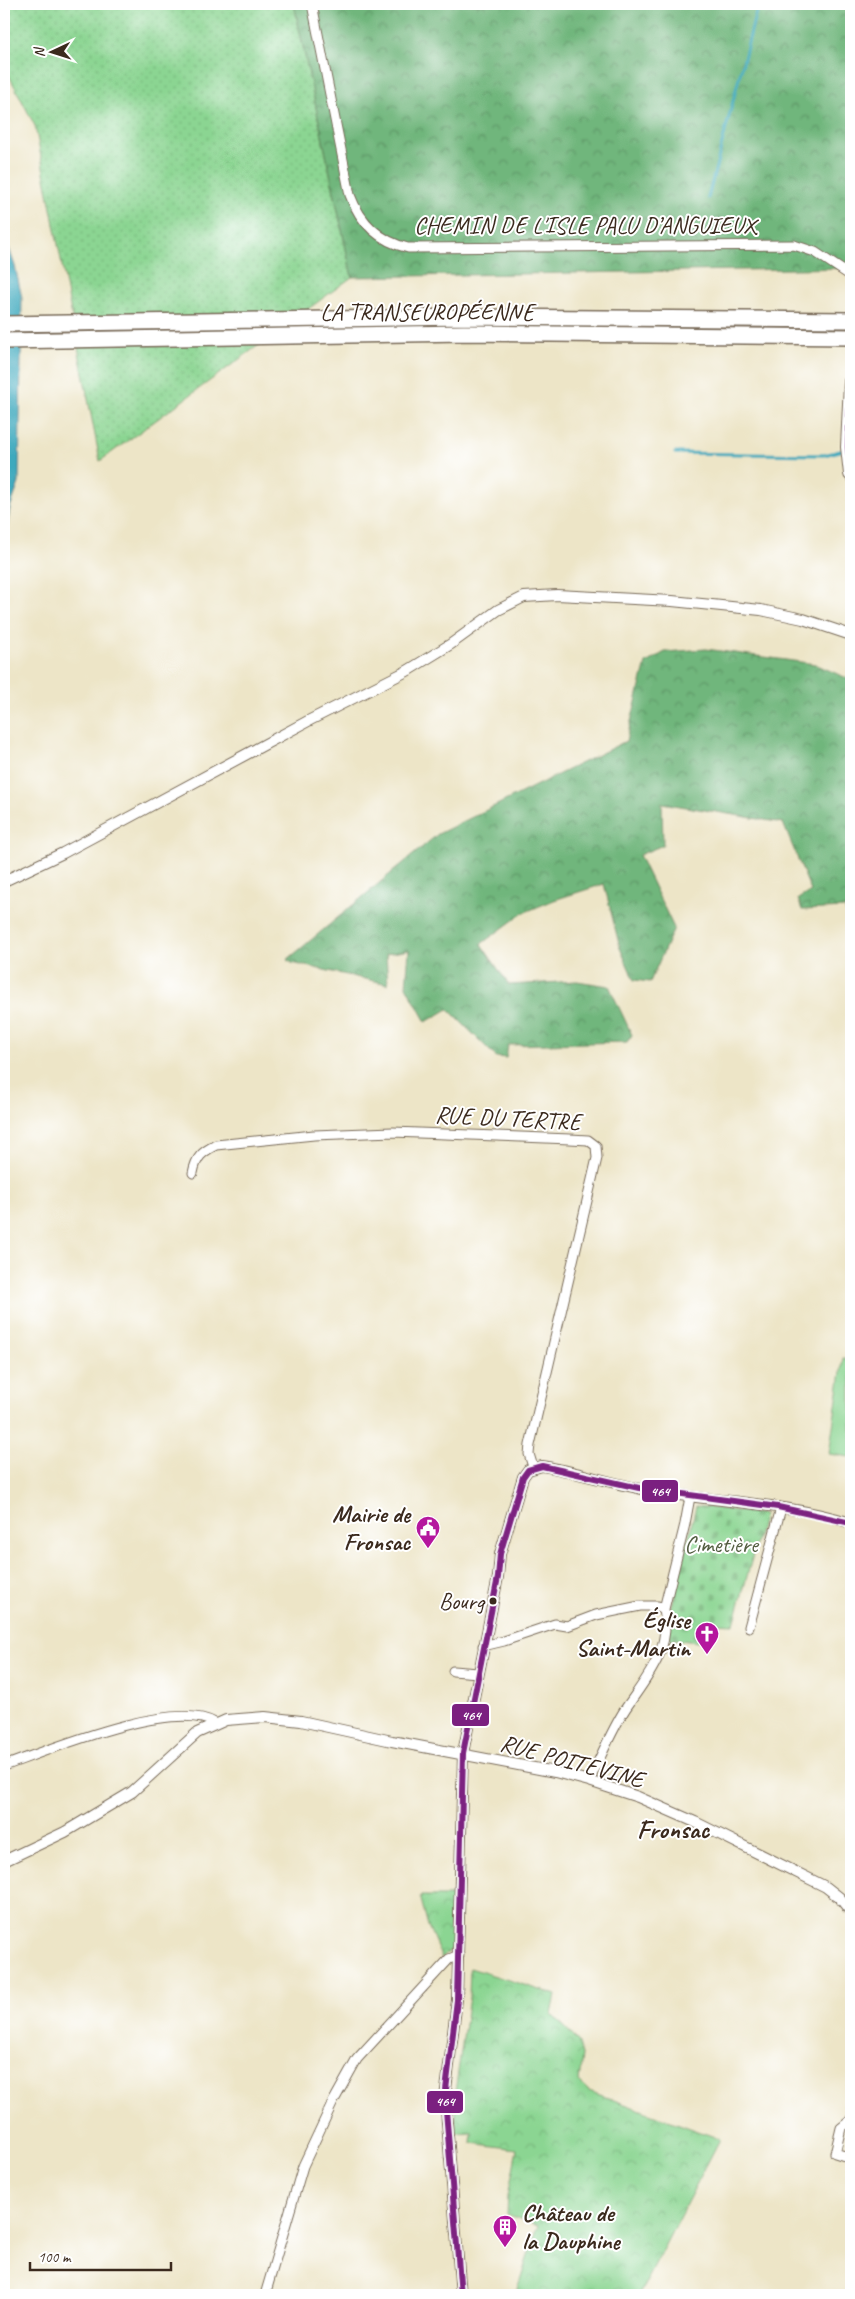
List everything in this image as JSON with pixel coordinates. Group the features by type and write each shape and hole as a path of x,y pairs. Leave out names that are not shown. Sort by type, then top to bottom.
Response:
{"highway":[{"name":"LA TRANSEUROPÉENNE","path":"4,324 463,317 851,320"},
{"name":"LA TRANSEUROPÉENNE","path":"4,341 464,332 851,337"}],"main road":[{"path":"851,382 848,422 851,474"}],"street":[{"name":"CHEMIN DE L'ISLE PALU D’ANGUIEUX","path":"312,4 350,195 356,210 367,226 394,245 408,248 542,248 794,245 815,252 851,276"},
{"path":"4,881 63,853 310,720 406,671 451,644 498,610 524,597 558,594 761,610 803,619 851,635"},
{"name":"RUE DU TERTRE","path":"193,1173 195,1163 202,1152 216,1145 314,1135 393,1132 588,1140 596,1146 597,1158 530,1445 529,1454 533,1468"},
{"path":"461,2295 445,2098 457,2000 460,1793 463,1753 498,1576 500,1554 523,1477 533,1468 551,1468 602,1481 690,1497 819,1514 851,1523"},
{"path":"589,1781 628,1705 654,1668 663,1644 666,1620 664,1609 690,1497"},
{"path":"750,1627 781,1508"},
{"path":"484,1646 504,1642 556,1624 567,1626 596,1615 640,1606 658,1606 664,1609"},
{"path":"453,1671 478,1673"},
{"path":"4,1766 124,1725 178,1717 200,1717 215,1723"},
{"name":"RUE POITEVINE","path":"4,1860 65,1832 132,1792 197,1733 215,1723 244,1717 284,1718 555,1772 638,1797 695,1822 833,1891 851,1912"},
{"path":"265,2295 302,2166 333,2102 357,2059 449,1959 459,1955"},
{"path":"851,2120 841,2128 834,2153 851,2158"}],"green space":[{"path":"4,4 294,4 352,277 100,461 35,126 4,66"},
{"path":"294,4 851,4 851,268 352,277"},
{"path":"706,649 815,664 851,680 851,931 845,908 802,910 798,899 811,891 783,823 662,803 663,845 639,855 674,928 650,982 634,980 620,948 604,884 554,900 523,913 481,944 509,985 577,981 609,986 632,1035 627,1042 508,1045 506,1058 496,1057 448,1009 426,1022 406,986 409,950 386,954 388,984 292,963 287,960 438,834 626,741 646,663 665,652"},
{"path":"843,1358 851,1359 851,1457 829,1454"},
{"name":"Cimetière","path":"696,1506 764,1514 734,1624 715,1623 714,1630 702,1629 699,1642 669,1639 671,1610"},
{"path":"420,1896 453,1896 454,1947 442,1958 428,1926"},
{"path":"470,1968 556,1995 552,2014 578,2041 582,2054 579,2082 589,2091 720,2139 639,2295 515,2295 538,2226 507,2214 508,2196 517,2149 471,2143 472,2132 456,2133 454,2099 469,1997"}],"water":[{"path":"4,233 15,266 22,298 19,483 10,508 4,553"}],"waterway":[{"path":"708,198 758,4"},
{"path":"675,453 824,455 844,450"}],"transit line":[{"name":"464","path":"851,382 848,447 851,474"},
{"name":"464","path":"461,2295 445,2098 457,2000 463,1753 498,1577 500,1554 523,1477 528,1470 542,1466 639,1488 778,1507 851,1523"}],"place":[{"name":"Mairie de Fronsac","path":"428,1549"},
{"name":"Bourg","path":"493,1601"},
{"name":"Église Saint-Martin","path":"707,1655"},
{"name":"Château de la Dauphine","path":"505,2248"}],"district":[{"name":"Fronsac","path":"673,1829"}]}
